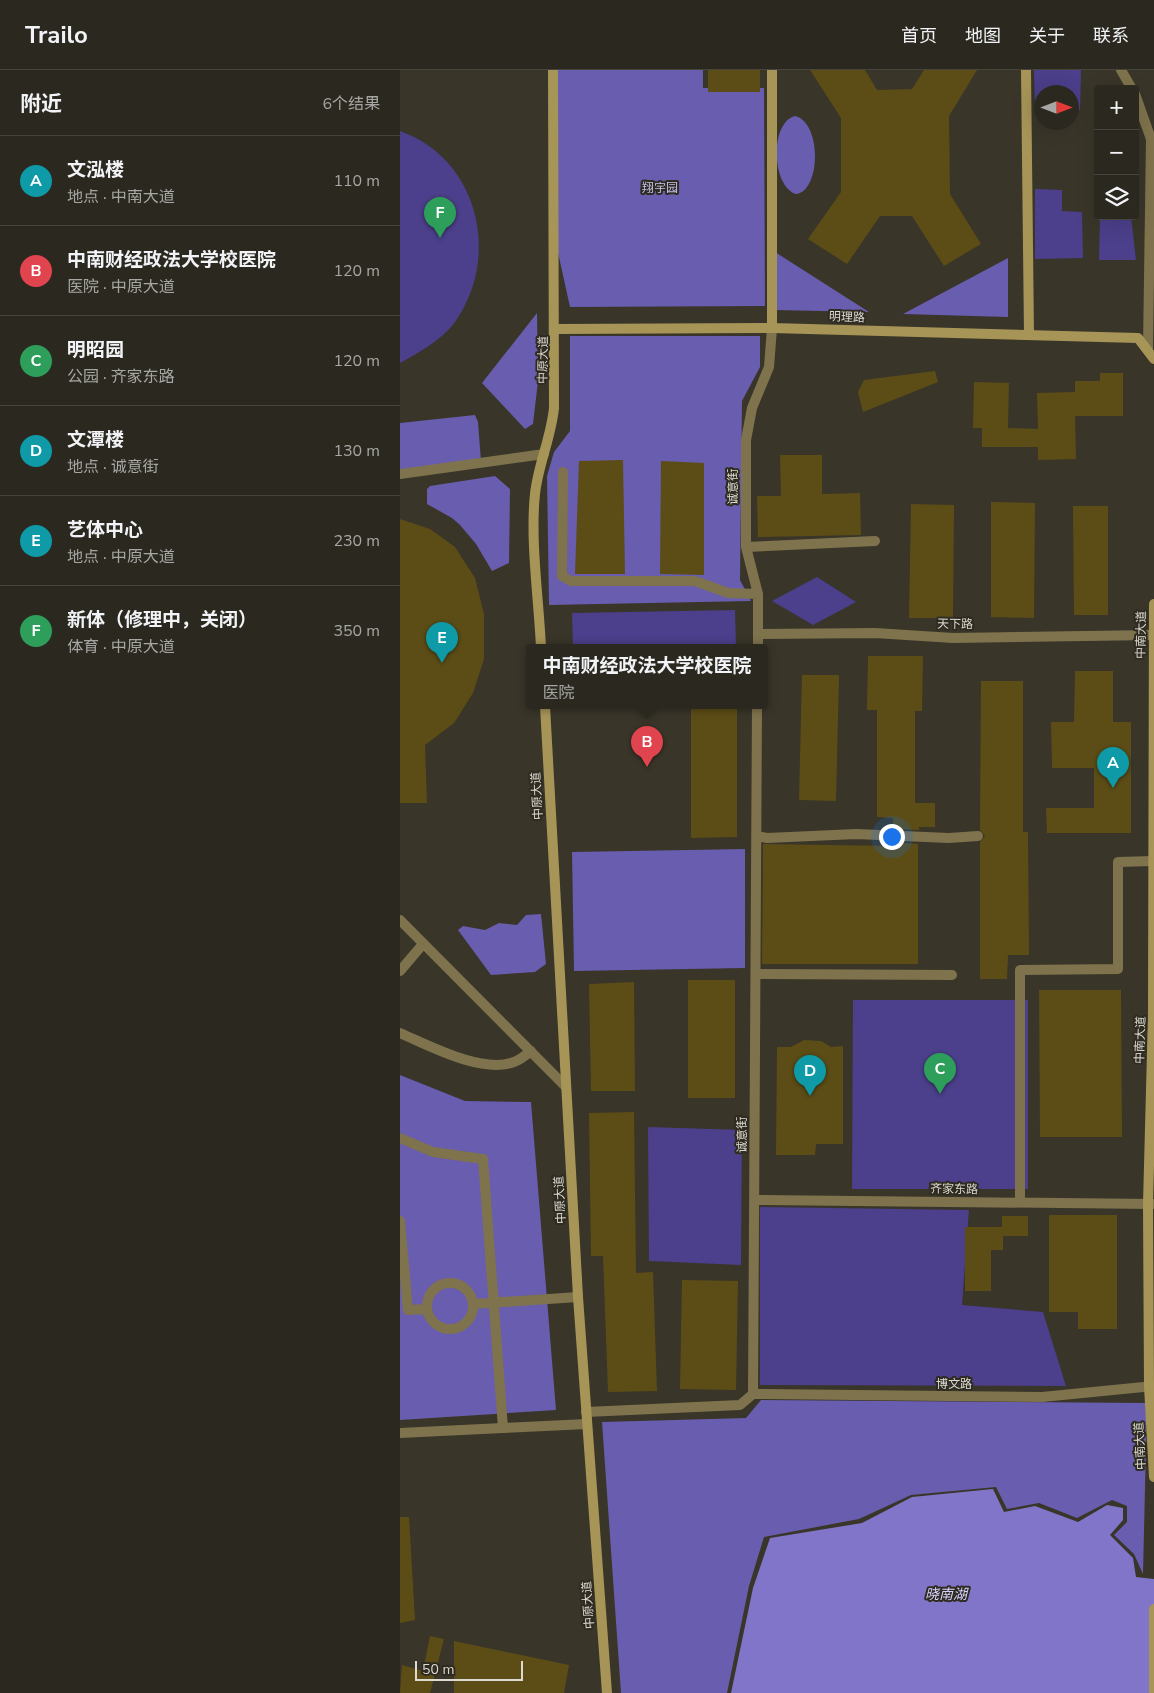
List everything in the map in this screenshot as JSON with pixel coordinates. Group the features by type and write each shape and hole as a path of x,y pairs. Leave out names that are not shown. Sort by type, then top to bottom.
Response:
{"main road":[{"name":"中原大道","path":"541,644 534,504 554,408 556,329 553,70"},
{"path":"772,70 772,328"},
{"path":"1026,70 1029,335"},
{"name":"明理路","path":"556,329 772,328 1138,338 1148,348"},
{"path":"1148,348 1154,359"},
{"name":"中南大道","path":"1154,604 1154,1014 1151,1204 1154,1477"},
{"name":"中原大道","path":"544,709 578,1296 607,1693"},
{"path":"1154,1609 1154,1693"}],"street":[{"path":"1122,70 1130,85"},
{"path":"1139,105 1151,139 1148,348"},
{"name":"诚意街","path":"758,644 758,594 746,546 748,425 752,408 769,367 772,328"},
{"path":"400,474 544,454"},
{"path":"563,472 562,576 571,581 695,581 728,593 758,594"},
{"path":"746,546 875,541"},
{"name":"天下路","path":"758,634 875,633 952,638 1153,635"},
{"name":"诚意街","path":"753,1394 758,709"},
{"path":"757,836 767,838 856,834 950,838 978,836"},
{"path":"1020,1203 1020,970 1118,969 1118,862 1153,861"},
{"path":"400,920 566,1087"},
{"path":"400,971 423,944"},
{"path":"756,974 952,975"},
{"path":"400,1033 487,1066 514,1062 531,1052"},
{"path":"400,1138 433,1152 483,1159 503,1428"},
{"name":"齐家东路","path":"754,1200 1151,1204"},
{"path":"400,1221 408,1310 427,1309"},
{"path":"447,1283 461,1286 471,1296 473,1304 472,1311 465,1324 451,1329 436,1324 427,1309 429,1296 433,1290 447,1283"},
{"path":"473,1304 578,1296"},
{"name":"博文路","path":"753,1394 1042,1396 1152,1386"},
{"path":"586,1412 740,1405 753,1394"},
{"path":"400,1433 587,1424"}],"shaded area":[{"path":"1034,70 1081,70 1080,110 1079,85 1034,85"},
{"path":"400,131 426,144 448,162 463,185 474,210 479,238 477,266 470,293 457,319 439,338 400,363"},
{"path":"1035,189 1062,190 1062,211 1082,212 1083,258 1035,259"},
{"path":"1100,220 1131,220 1136,260 1099,260"},
{"path":"817,577 856,602 813,625 772,601"},
{"path":"735,610 736,644 573,644 572,613"},
{"path":"853,1000 1028,1000 1028,1189 852,1189"},
{"path":"648,1127 742,1130 741,1265 649,1261"},
{"path":"760,1207 969,1210 962,1305 1043,1312 1066,1386 760,1385"}],"green space":[{"name":"翔宇园","path":"556,70 703,70 703,88 764,88 765,306 570,307 555,239"},
{"path":"795,116 804,121 810,130 815,156 814,170 810,181 804,190 796,194 788,189 782,179 778,167 777,154 781,130 787,121"},
{"path":"775,252 869,312 775,310"},
{"path":"1008,258 1008,317 903,314"},
{"path":"537,313 538,381 533,424 525,429 482,383"},
{"path":"570,336 760,336 760,367 742,401 740,580 751,601 549,605 547,476 554,452 570,431"},
{"path":"475,415 478,422 481,461 400,471 400,423"},
{"path":"495,476 510,489 509,563 492,571 476,544 460,525 452,518 427,504 427,489 430,486"},
{"path":"745,849 745,968 574,971 572,852"},
{"path":"541,914 546,964 535,972 491,975 458,930 463,926 485,930 499,923 517,925 526,915"},
{"path":"400,1075 465,1101 531,1102 556,1410 400,1420"},
{"path":"761,1400 1147,1403 1143,1574 1134,1554 1114,1535 1127,1522 1127,1506 1112,1500 1077,1518 1039,1503 1007,1509 996,1487 911,1495 859,1519 764,1537 749,1586 727,1693 621,1693 602,1422 746,1418"}],"water":[{"name":"晓南湖","path":"993,1489 1004,1512 1035,1506 1078,1522 1107,1505 1123,1508 1123,1520 1110,1535 1133,1558 1136,1577 1154,1579 1154,1693 731,1693 753,1588 770,1538 862,1523 912,1497"}],"building":[{"path":"708,70 760,70 760,92 708,92"},
{"path":"810,70 865,70 877,90 912,89 924,70 977,70 949,116 950,194 981,244 944,266 912,216 880,216 847,264 808,239 841,192 841,118"},
{"path":"935,371 938,382 863,412 858,392 864,380"},
{"path":"1100,373 1123,373 1123,416 1075,416 1076,459 1038,460 1038,447 982,447 982,428 973,428 974,382 1009,383 1008,428 1038,429 1037,393 1075,392 1075,381 1100,381"},
{"path":"780,455 822,455 822,494 860,493 861,535 758,537 757,496 781,496"},
{"path":"623,460 625,574 575,574 579,461"},
{"path":"661,461 704,463 704,575 660,574"},
{"path":"991,502 1035,503 1034,618 991,617"},
{"path":"911,504 954,505 953,618 909,618"},
{"path":"1073,506 1108,506 1108,615 1074,615"},
{"path":"400,519 430,529 455,547 475,578 484,614 484,659 473,693 454,723 425,745 427,803 400,803"},
{"path":"868,656 923,656 922,711 915,711 915,803 935,803 935,827 919,827 919,830 893,829 893,818 877,817 877,710 867,710"},
{"path":"1075,671 1113,671 1113,722 1131,722 1131,833 1047,833 1046,808 1094,808 1094,768 1052,768 1051,722 1074,722"},
{"path":"802,675 839,675 836,801 799,800"},
{"path":"981,681 1023,681 1023,832 1028,832 1029,955 1008,955 1007,979 980,979 980,842 985,836 980,830"},
{"path":"691,709 737,709 737,837 691,838"},
{"path":"893,842 918,844 918,964 762,964 763,844 893,846"},
{"path":"688,980 735,980 735,1098 688,1098"},
{"path":"634,982 635,1091 591,1091 589,984"},
{"path":"1039,990 1121,990 1122,1137 1040,1137"},
{"path":"804,1040 821,1041 831,1047 843,1046 843,1144 816,1144 815,1155 776,1155 777,1047 791,1047"},
{"path":"634,1112 636,1273 653,1272 657,1391 608,1392 603,1256 591,1256 589,1113"},
{"path":"1049,1215 1117,1215 1117,1329 1078,1329 1078,1312 1049,1312"},
{"path":"1002,1216 1028,1216 1028,1236 1003,1236 1003,1250 991,1250 991,1291 965,1291 965,1227 1002,1227"},
{"path":"682,1280 738,1281 736,1390 680,1389"},
{"path":"400,1517 409,1517 415,1620 400,1623"},
{"path":"430,1636 444,1639 430,1693 400,1693 402,1665 423,1671"},
{"path":"454,1641 569,1665 564,1693 454,1693"}],"place":[{"name":"新体（修理中，关闭）","path":"440,238"},
{"name":"艺体中心","path":"442,663"},
{"name":"中南财经政法大学校医院","path":"647,767"},
{"name":"文泓楼","path":"1113,788"},
{"name":"明昭园","path":"940,1094"},
{"name":"文潭楼","path":"810,1096"}]}
